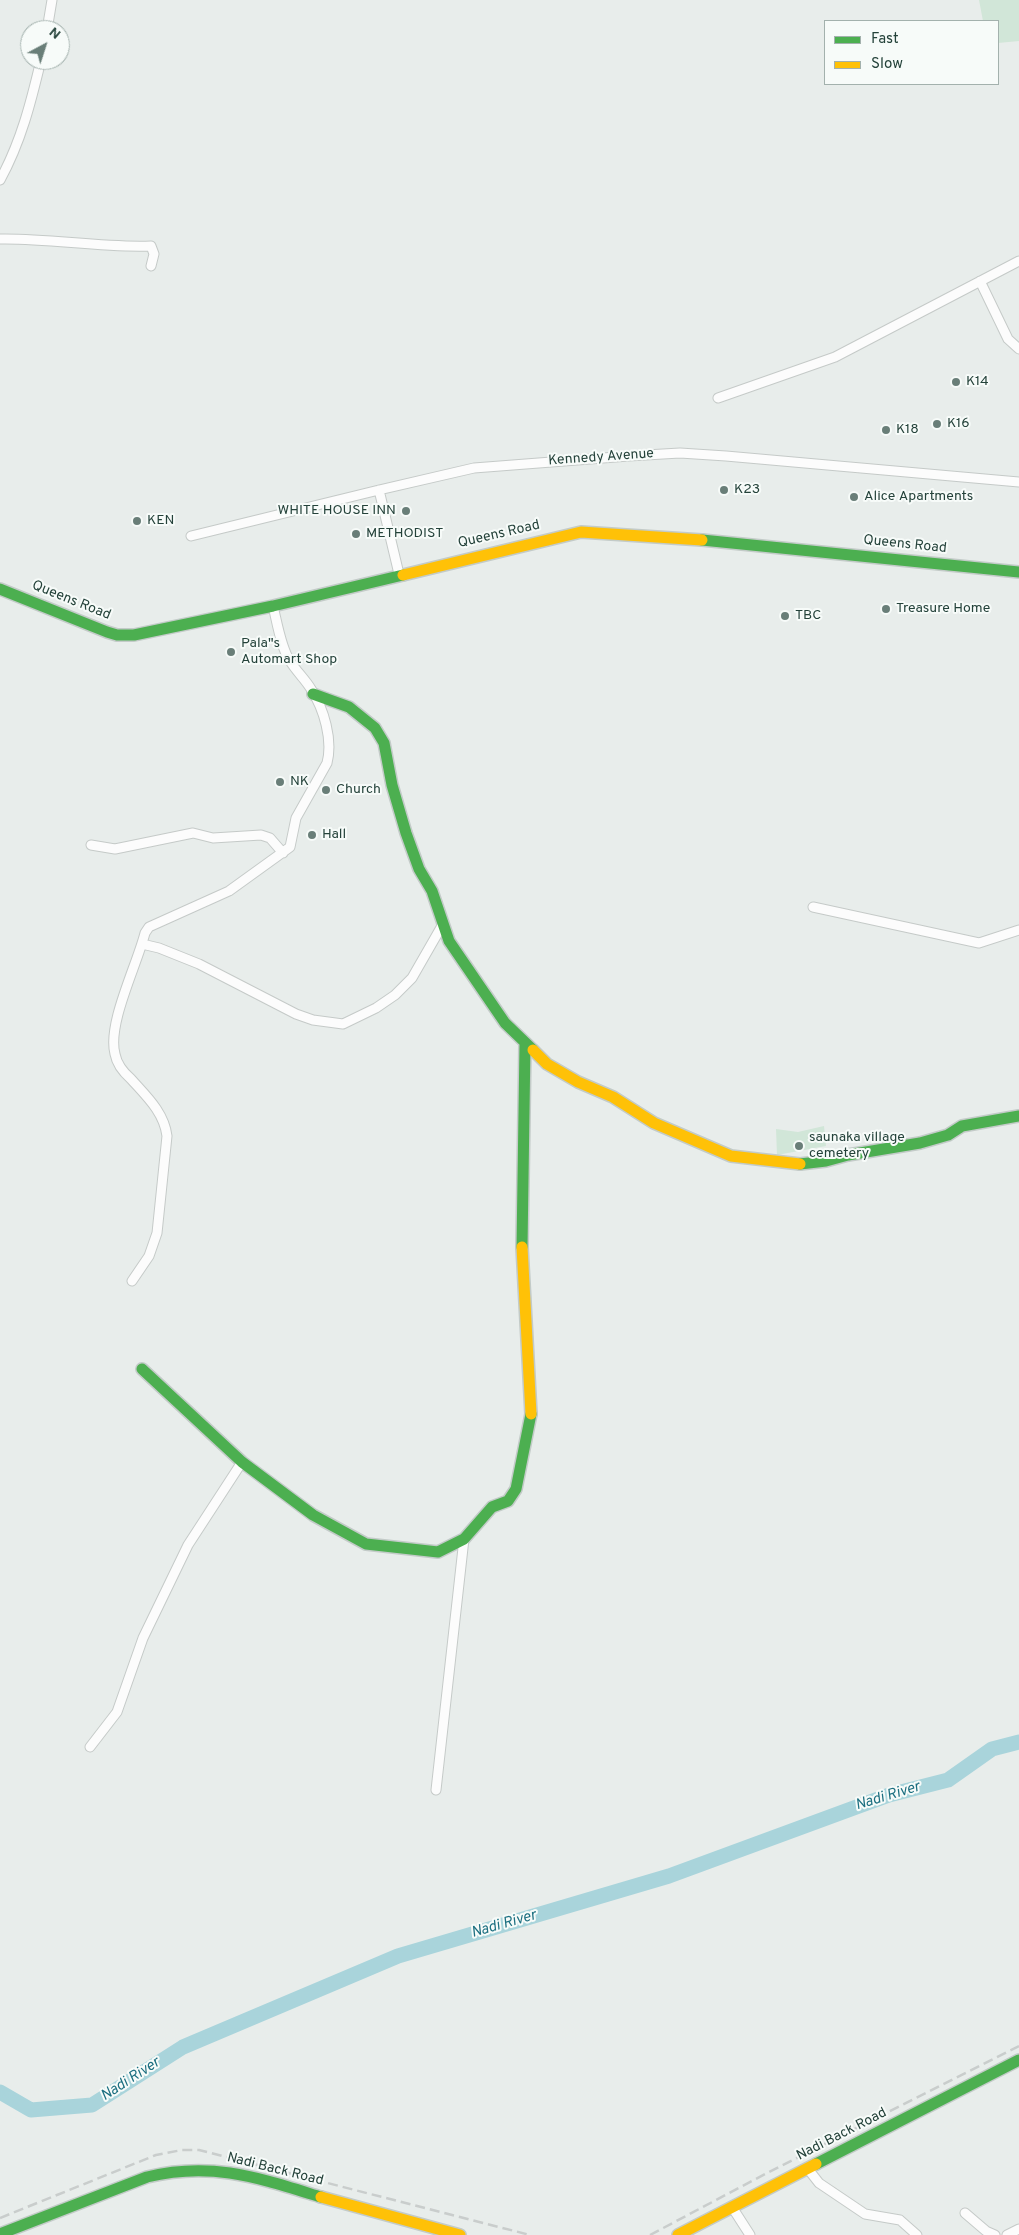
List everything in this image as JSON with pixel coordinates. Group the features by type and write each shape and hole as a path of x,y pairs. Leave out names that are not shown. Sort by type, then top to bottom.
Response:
{"main road":[{"name":"Queens Road","path":"0,589 117,635 148,633 273,606 399,574 581,532 749,543 1019,572"},
{"path":"313,694 349,707 375,728 384,743 392,784 406,833 420,869 432,891 449,941 505,1023 547,1064 578,1082 613,1097 654,1123 731,1156 754,1160 799,1164 826,1161 929,1140 948,1135 962,1126 1019,1116"},
{"path":"142,1370 242,1462 312,1515 366,1544 438,1552 464,1539 492,1507 508,1501 516,1489 523,1464 532,1409 522,1265 525,1044"},
{"name":"Nadi Back Road","path":"678,2235 808,2170 1019,2060"},
{"name":"Nadi Back Road","path":"0,2234 147,2177 164,2171 184,2168 239,2173 460,2235"}],"street":[{"path":"49,20 52,0"},
{"path":"0,180 11,158 30,106 39,70"},
{"path":"0,239 56,241 107,246 150,246 154,254 151,266"},
{"path":"718,398 835,357 1019,261"},
{"path":"980,281 1008,339 1019,349"},
{"name":"Kennedy Avenue","path":"191,536 474,468 628,456 680,453 1019,482"},
{"path":"379,490 399,574"},
{"path":"132,1281 149,1256 157,1233 167,1136 165,1123 159,1112 121,1070 113,1047 115,1026 142,944 149,927 230,891 290,846 296,818 327,763 330,753 328,732 313,694 289,660 273,606"},
{"path":"91,845 115,849 194,833 213,838 261,835 270,838 282,853"},
{"path":"813,907 979,942 1019,930"},
{"path":"142,944 159,948 199,964 296,1014 313,1020 343,1024 376,1008 395,995 412,978 443,924"},
{"path":"90,1747 117,1712 143,1638 188,1545 242,1462"},
{"path":"436,1790 464,1539"},
{"path":"808,2170 819,2184 865,2214 900,2220 917,2235"},
{"path":"732,2207 750,2235"},
{"path":"965,2214 986,2231 995,2235"},
{"path":"1007,2235 1019,2229"}],"green space":[{"path":"979,0 1019,0 1019,41 999,43 999,20 983,20"},
{"name":"saunaka village cemetery","path":"824,1126 826,1146 777,1155 776,1129 798,1132"}],"waterway":[{"name":"Nadi River","path":"0,2092 31,2110 92,2105 183,2047 398,1956 669,1876 889,1795 948,1780 992,1749 1019,1742"}],"railway":[{"path":"650,2235 769,2172 1019,2046"},
{"path":"0,2218 156,2155 182,2150 199,2150 530,2235"}],"traffic: fast":[{"path":"702,540 1019,572"},
{"path":"0,589 107,632 117,635 134,635 273,606 403,575"},
{"path":"313,694 349,707 375,728 384,743 392,785 406,833 419,869 432,891 449,941 505,1023 533,1050"},
{"path":"522,1247 525,1044"},
{"path":"800,1164 826,1161 848,1155 920,1143 948,1135 962,1126 1019,1116"},
{"path":"142,1369 242,1462 313,1515 366,1544 438,1552 464,1539 492,1507 508,1501 516,1489 531,1414"},
{"path":"816,2164 1019,2060"},
{"path":"0,2234 147,2177 171,2172 214,2171 235,2174 256,2178 321,2197"}],"traffic: slow":[{"path":"403,575 581,532 702,540"},
{"path":"533,1050 547,1064 578,1082 613,1097 654,1123 731,1156 800,1164"},
{"path":"522,1247 531,1414"},
{"path":"678,2235 816,2164"},
{"path":"321,2197 460,2235"}],"place":[{"name":"K14","path":"956,382"},
{"name":"K16","path":"937,424"},
{"name":"K18","path":"886,430"},
{"name":"K23","path":"724,490"},
{"name":"Alice Apartments","path":"854,497"},
{"name":"WHITE HOUSE INN","path":"406,511"},
{"name":"KEN","path":"137,521"},
{"name":"METHODIST","path":"356,534"},
{"name":"Treasure Home","path":"886,609"},
{"name":"TBC","path":"785,616"},
{"name":"Pala\"s Automart Shop","path":"231,652"},
{"name":"NK","path":"280,782"},
{"name":"Church","path":"326,790"},
{"name":"Hall","path":"312,835"},
{"name":"saunaka village cemetery","path":"799,1146"}]}
